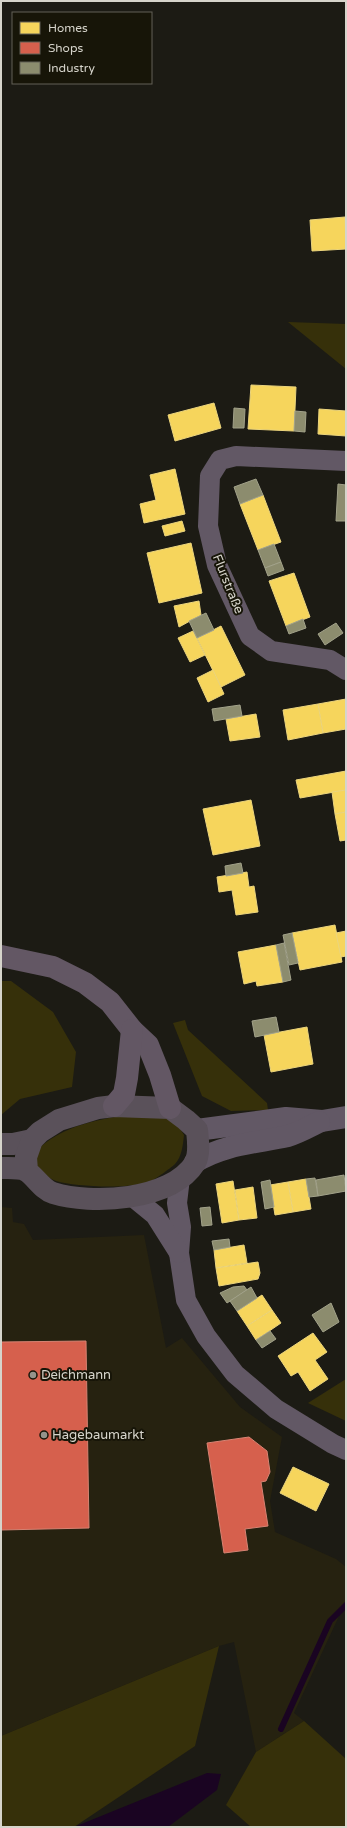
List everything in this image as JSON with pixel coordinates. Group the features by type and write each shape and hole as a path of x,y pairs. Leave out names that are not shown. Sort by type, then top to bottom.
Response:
{"main road":[{"path":"1,956 53,967 85,983 110,1002 132,1030 148,1044 160,1075 170,1108"},
{"path":"114,1106 124,1094 132,1030"},
{"path":"1,1168 27,1170 51,1193 74,1198 90,1199 133,1197 158,1190 180,1178 195,1162 198,1150 197,1130 170,1108 114,1106 98,1108 59,1120 40,1132 32,1140 26,1157 27,1170"},
{"path":"1,1144 14,1144 32,1140"}],"street":[{"name":"Flurstraße","path":"346,461 236,456 220,460 210,476 208,526 217,565 250,636 271,651 330,660 346,670"},
{"path":"195,1162 208,1154 225,1148 289,1135 322,1121 346,1117"},
{"path":"197,1130 286,1118 322,1121"},
{"path":"180,1178 177,1203 181,1227 179,1252 186,1300 206,1336 235,1374 276,1409 333,1444 346,1450"},
{"path":"133,1197 155,1215 179,1252"}],"shaded area":[{"path":"288,322 346,324 346,369"},
{"path":"1,981 11,981 53,1012 76,1052 72,1087 20,1099 1,1115"},
{"path":"185,1020 188,1030 267,1103 268,1110 231,1111 202,1096 173,1023"},
{"path":"138,1114 158,1116 170,1120 180,1128 184,1135 182,1150 175,1164 153,1180 144,1183 119,1186 77,1185 56,1181 47,1177 35,1167 35,1152 57,1135 83,1124"},
{"path":"1,1207 12,1208 13,1222 24,1224 33,1240 144,1235 166,1348 182,1338 240,1407 282,1437 270,1501 275,1532 336,1559 346,1567 346,1601 294,1713 304,1721 256,1752 234,1642 219,1646 1,1736"},
{"path":"346,1379 346,1421 308,1403"},
{"path":"219,1646 195,1746 74,1827 1,1827 1,1736"},
{"path":"304,1721 346,1759 346,1827 251,1827 226,1805 256,1752"},
{"path":"207,1773 221,1774 217,1790 168,1827 74,1827"}],"building: Homes":[{"path":"345,217 346,249 312,251 310,220"},
{"path":"251,385 296,387 294,431 248,429"},
{"path":"214,403 221,428 175,441 168,415"},
{"path":"319,409 346,411 346,436 318,434"},
{"path":"175,469 185,514 144,523 140,504 156,500 150,475"},
{"path":"263,495 281,542 258,550 240,504"},
{"path":"182,521 185,531 165,536 162,526"},
{"path":"191,543 202,593 159,603 147,553"},
{"path":"294,573 310,617 286,626 269,581"},
{"path":"199,601 201,615 179,627 174,606"},
{"path":"221,626 245,675 221,687 197,638"},
{"path":"193,631 205,655 190,662 178,638"},
{"path":"213,670 224,694 208,702 197,678"},
{"path":"346,699 346,729 323,733 318,704"},
{"path":"318,704 323,733 288,740 283,710"},
{"path":"256,714 260,737 230,741 226,719"},
{"path":"346,771 346,790 300,798 296,780"},
{"path":"346,790 346,812 335,814 332,792"},
{"path":"251,800 260,846 213,855 203,809"},
{"path":"346,812 346,840 340,841 335,814"},
{"path":"247,872 249,887 254,886 258,912 236,915 232,890 219,892 217,877"},
{"path":"335,925 342,962 300,970 292,933"},
{"path":"346,931 346,956 341,957 336,933"},
{"path":"276,945 283,982 257,986 256,981 244,984 238,952"},
{"path":"307,1027 313,1064 271,1072 264,1035"},
{"path":"306,1179 311,1209 293,1212 288,1182"},
{"path":"233,1181 239,1220 222,1223 216,1184"},
{"path":"288,1182 293,1212 275,1215 270,1185"},
{"path":"253,1187 257,1218 239,1220 235,1190"},
{"path":"244,1245 247,1263 216,1268 214,1250"},
{"path":"258,1262 260,1273 258,1279 219,1286 216,1268"},
{"path":"262,1295 272,1310 247,1326 237,1311"},
{"path":"272,1310 281,1323 256,1340 247,1326"},
{"path":"313,1333 327,1352 315,1360 328,1379 310,1391 298,1372 291,1376 278,1356"},
{"path":"293,1467 329,1484 316,1511 280,1493"}],"building: Shops":[{"name":"Hagebaumarkt","path":"86,1341 89,1528 1,1530 1,1342"},
{"path":"249,1437 267,1451 270,1472 266,1481 261,1482 268,1526 245,1529 248,1550 224,1553 207,1443"}],"building: Industry":[{"path":"234,408 245,409 244,428 233,428"},
{"path":"295,411 306,412 305,432 294,431"},
{"path":"256,479 263,495 240,504 234,487"},
{"path":"338,484 346,485 346,521 336,521"},
{"path":"274,544 281,562 265,568 258,550"},
{"path":"281,562 284,570 268,576 265,568"},
{"path":"206,613 214,630 197,638 189,621"},
{"path":"303,619 306,628 289,634 286,626"},
{"path":"336,623 343,633 325,645 318,634"},
{"path":"240,705 242,716 214,721 212,709"},
{"path":"241,863 243,873 226,876 225,866"},
{"path":"292,933 298,963 289,965 283,935"},
{"path":"284,943 291,980 283,982 276,945"},
{"path":"276,1017 279,1032 255,1037 252,1021"},
{"path":"344,1175 346,1191 318,1196 316,1180"},
{"path":"315,1178 318,1196 309,1197 306,1179"},
{"path":"270,1180 274,1207 265,1209 261,1182"},
{"path":"210,1207 212,1225 202,1226 200,1208"},
{"path":"229,1239 230,1247 214,1250 212,1241"},
{"path":"244,1286 247,1290 227,1303 220,1293 233,1287"},
{"path":"251,1287 257,1298 237,1311 230,1301"},
{"path":"331,1303 339,1322 323,1332 312,1315"},
{"path":"270,1331 276,1339 262,1348 256,1340"}],"waterway":[{"path":"281,1729 330,1621 346,1605"}],"place":[{"name":"Deichmann","path":"33,1375"},
{"name":"Hagebaumarkt","path":"44,1435"}]}
